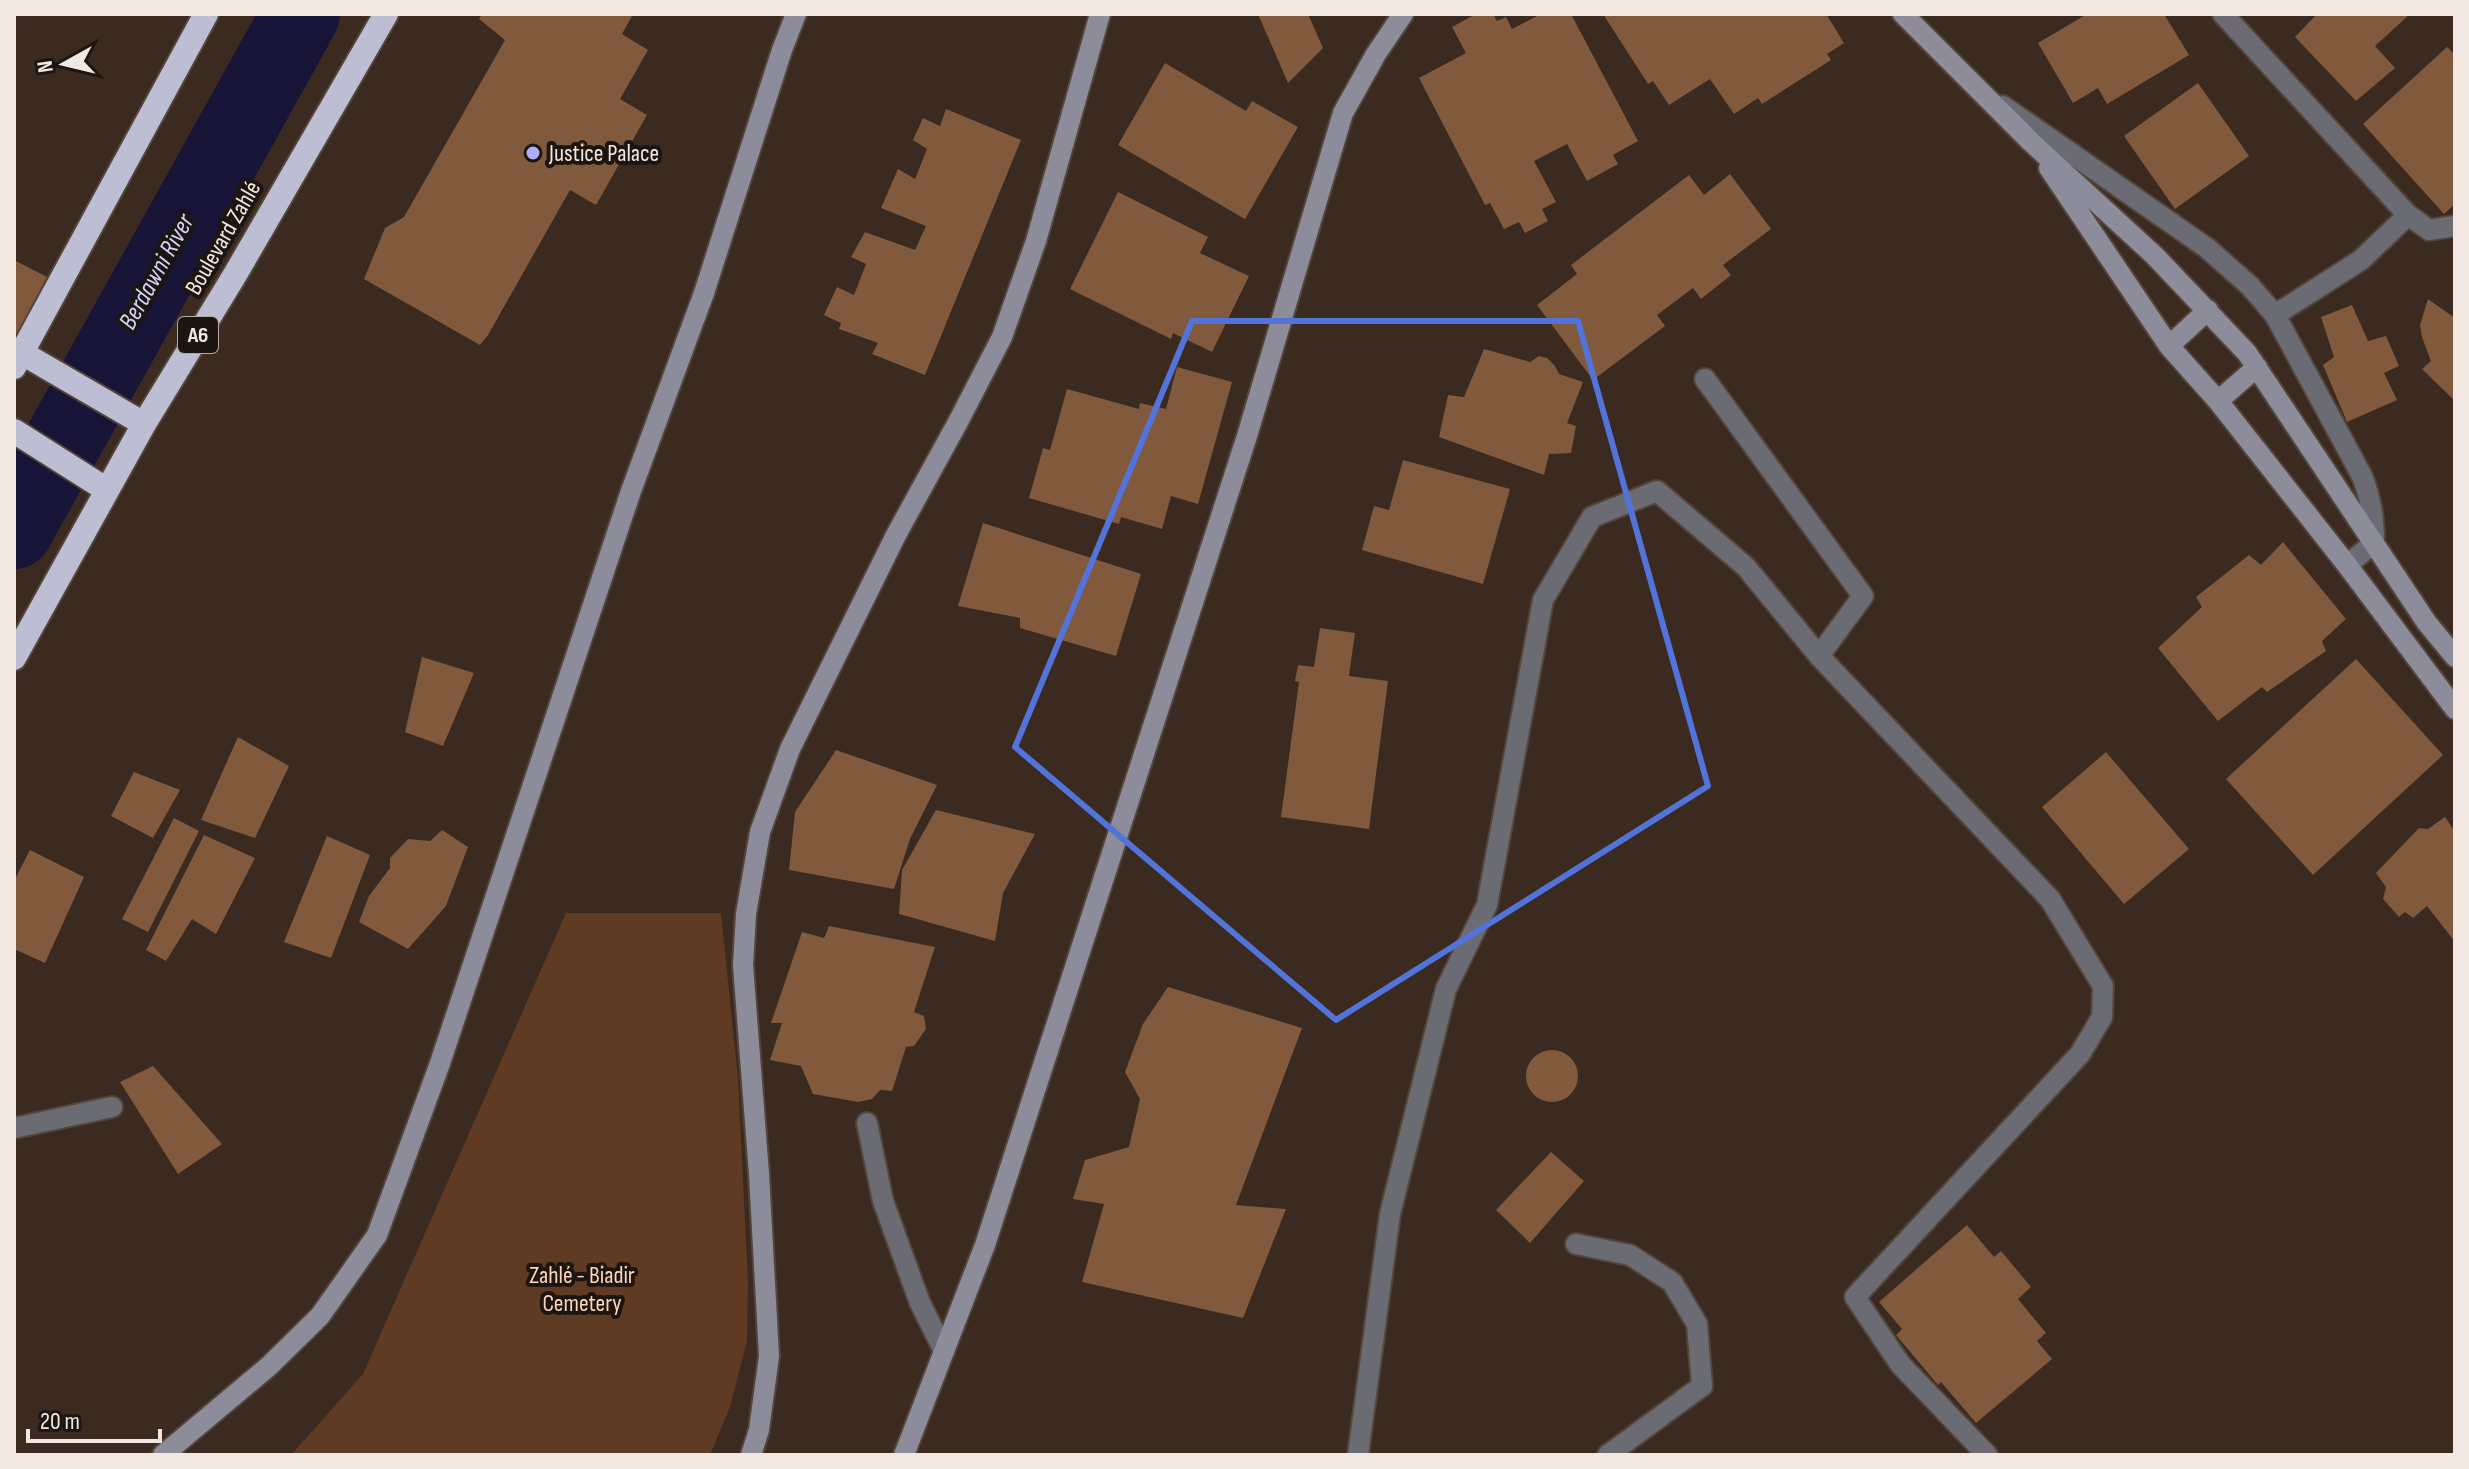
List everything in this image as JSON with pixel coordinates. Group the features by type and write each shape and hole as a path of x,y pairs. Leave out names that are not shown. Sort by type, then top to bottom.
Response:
{"highway":[{"path":"144,424 65,378 18,360 206,14"},
{"name":"Boulevard Zahlé","path":"14,658 144,424 236,273 386,14"},
{"path":"22,436 107,490"}],"street":[{"path":"163,1455 269,1366 320,1316 377,1235 449,1037 631,491 704,293 796,14"},
{"path":"751,1455 759,1430 769,1356 743,965 746,914 760,832 790,749 896,535 1002,337 1036,241 1100,14"},
{"path":"904,1455 985,1245 1238,466 1343,113 1403,14"},
{"path":"1903,14 2031,142 2155,256 2208,310 2257,367 2427,623 2455,657"},
{"path":"2223,14 2408,215 2429,230 2455,226"},
{"path":"1971,83 2207,248 2250,286 2275,315 2362,476 2374,519 2374,543"},
{"path":"2031,142 2169,346 2218,401 2455,709"},
{"path":"2275,315 2361,260 2408,215"},
{"path":"2169,346 2208,310"},
{"path":"2218,401 2257,367"},
{"path":"1705,379 1863,596 1819,656"},
{"path":"1358,1455 1390,1214 1446,989 1487,905 1543,600 1592,517 1657,491 1746,567 1819,656 2050,899 2103,986 2102,1017 2080,1054 1855,1297 1900,1364 1987,1455"},
{"path":"2347,565 2374,543"},
{"path":"14,1128 112,1107"},
{"path":"867,1123 883,1201 920,1303 944,1351"},
{"path":"1576,1244 1630,1255 1672,1282 1697,1324 1702,1386 1608,1455"}],"highlighted area":[{"path":"1192,321 1578,321 1708,786 1336,1020 1015,747"}],"green space":[{"name":"Zahlé - Biadir Cemetery","path":"566,913 721,913 738,1079 748,1282 747,1341 730,1407 710,1455 291,1455 363,1374"}],"building":[{"name":"Justice Palace","path":"482,14 633,14 622,34 648,50 620,99 647,115 596,205 570,190 480,345 364,279 385,228 404,217 505,40 479,19"},
{"path":"1258,14 1308,14 1323,48 1288,83"},
{"path":"1476,14 1493,14 1497,21 1506,17 1512,29 1541,14 1571,14 1638,141 1613,155 1618,164 1587,181 1567,144 1534,161 1556,202 1542,209 1548,221 1525,233 1519,222 1504,229 1490,203 1485,205 1419,78 1466,53 1452,27"},
{"path":"1603,14 1826,14 1844,43 1827,54 1831,60 1762,104 1758,98 1734,114 1710,79 1669,105 1653,81 1648,84"},
{"path":"2087,14 2164,14 2189,55 2107,104 2098,88 2073,103 2038,43"},
{"path":"2317,14 2410,14 2375,46 2395,68 2356,101 2295,37"},
{"path":"2447,47 2455,55 2455,204 2444,214 2363,124"},
{"path":"1165,63 1246,111 1252,101 1298,127 1245,219 1118,145"},
{"path":"2198,83 2249,156 2175,209 2124,136"},
{"path":"946,109 1021,140 925,375 872,354 878,343 839,329 841,323 824,315 837,287 854,295 866,264 851,257 865,232 915,250 926,226 881,208 898,169 915,179 927,149 913,140 923,118 940,126"},
{"path":"1730,174 1771,229 1723,265 1731,275 1701,299 1693,288 1657,315 1665,326 1593,380 1537,305 1577,274 1571,265 1689,175 1704,195"},
{"path":"1118,192 1208,237 1200,253 1249,276 1212,352 1173,333 1171,339 1070,289"},
{"path":"14,260 47,277 14,340"},
{"path":"2428,299 2455,318 2455,401 2422,369 2431,361 2420,325"},
{"path":"2352,305 2368,341 2386,336 2399,366 2384,373 2397,400 2347,422 2323,365 2334,357 2321,317"},
{"path":"1484,349 1530,362 1539,356 1547,358 1559,374 1583,382 1567,423 1576,426 1571,453 1549,454 1544,475 1439,437 1448,395 1464,397"},
{"path":"1177,367 1232,382 1198,504 1171,496 1162,529 1121,517 1119,524 1029,498 1043,448 1050,450 1067,389 1139,409 1140,403 1166,409"},
{"path":"1403,460 1510,489 1483,584 1362,550 1374,506 1389,510"},
{"path":"983,523 1141,574 1116,656 1020,628 1020,618 958,606"},
{"path":"2283,542 2346,619 2322,641 2326,651 2267,692 2262,687 2218,721 2158,648 2202,607 2196,597 2249,555 2261,565"},
{"path":"1320,628 1355,633 1349,676 1388,681 1369,829 1281,817 1299,682 1295,681 1298,665 1314,667"},
{"path":"422,657 474,673 443,746 405,732"},
{"path":"2356,659 2443,755 2313,875 2226,779"},
{"path":"238,737 289,766 255,838 201,820"},
{"path":"836,750 937,785 910,839 894,889 789,870 795,812"},
{"path":"2106,752 2189,849 2124,904 2042,807"},
{"path":"134,772 180,790 153,838 111,816"},
{"path":"936,810 1035,834 1003,893 995,941 899,914 902,870"},
{"path":"2445,817 2455,832 2455,942 2427,906 2413,918 2405,912 2399,917 2383,899 2386,887 2376,873 2419,828 2428,829"},
{"path":"174,818 199,831 148,932 122,919"},
{"path":"442,830 468,847 446,906 408,949 359,922 369,896 390,868 390,858 408,839 430,841"},
{"path":"204,835 255,858 216,934 192,919 166,961 146,950"},
{"path":"327,836 370,855 331,958 284,942"},
{"path":"30,850 84,877 45,963 14,949 14,881"},
{"path":"829,926 935,947 914,1012 924,1016 926,1029 914,1046 906,1047 892,1091 880,1090 872,1099 858,1102 813,1094 801,1066 770,1060 782,1023 771,1023 802,932 824,938"},
{"path":"1168,987 1302,1028 1236,1205 1286,1209 1243,1318 1082,1282 1104,1204 1073,1199 1085,1160 1129,1147 1140,1099 1125,1072 1143,1024"},
{"path":"1552,1050 1570,1058 1578,1076 1570,1094 1552,1102 1534,1094 1526,1076 1534,1058"},
{"path":"153,1066 222,1144 178,1174 120,1082"},
{"path":"1551,1152 1584,1181 1530,1243 1496,1210"},
{"path":"1967,1225 1994,1257 2001,1251 2031,1287 2018,1299 2046,1333 2037,1341 2052,1359 1976,1423 1941,1382 1938,1385 1896,1335 1902,1329 1879,1302"}],"waterway":[{"name":"Berdawni River","path":"14,530 301,14"}],"place":[{"name":"Justice Palace","path":"533,153"}]}
